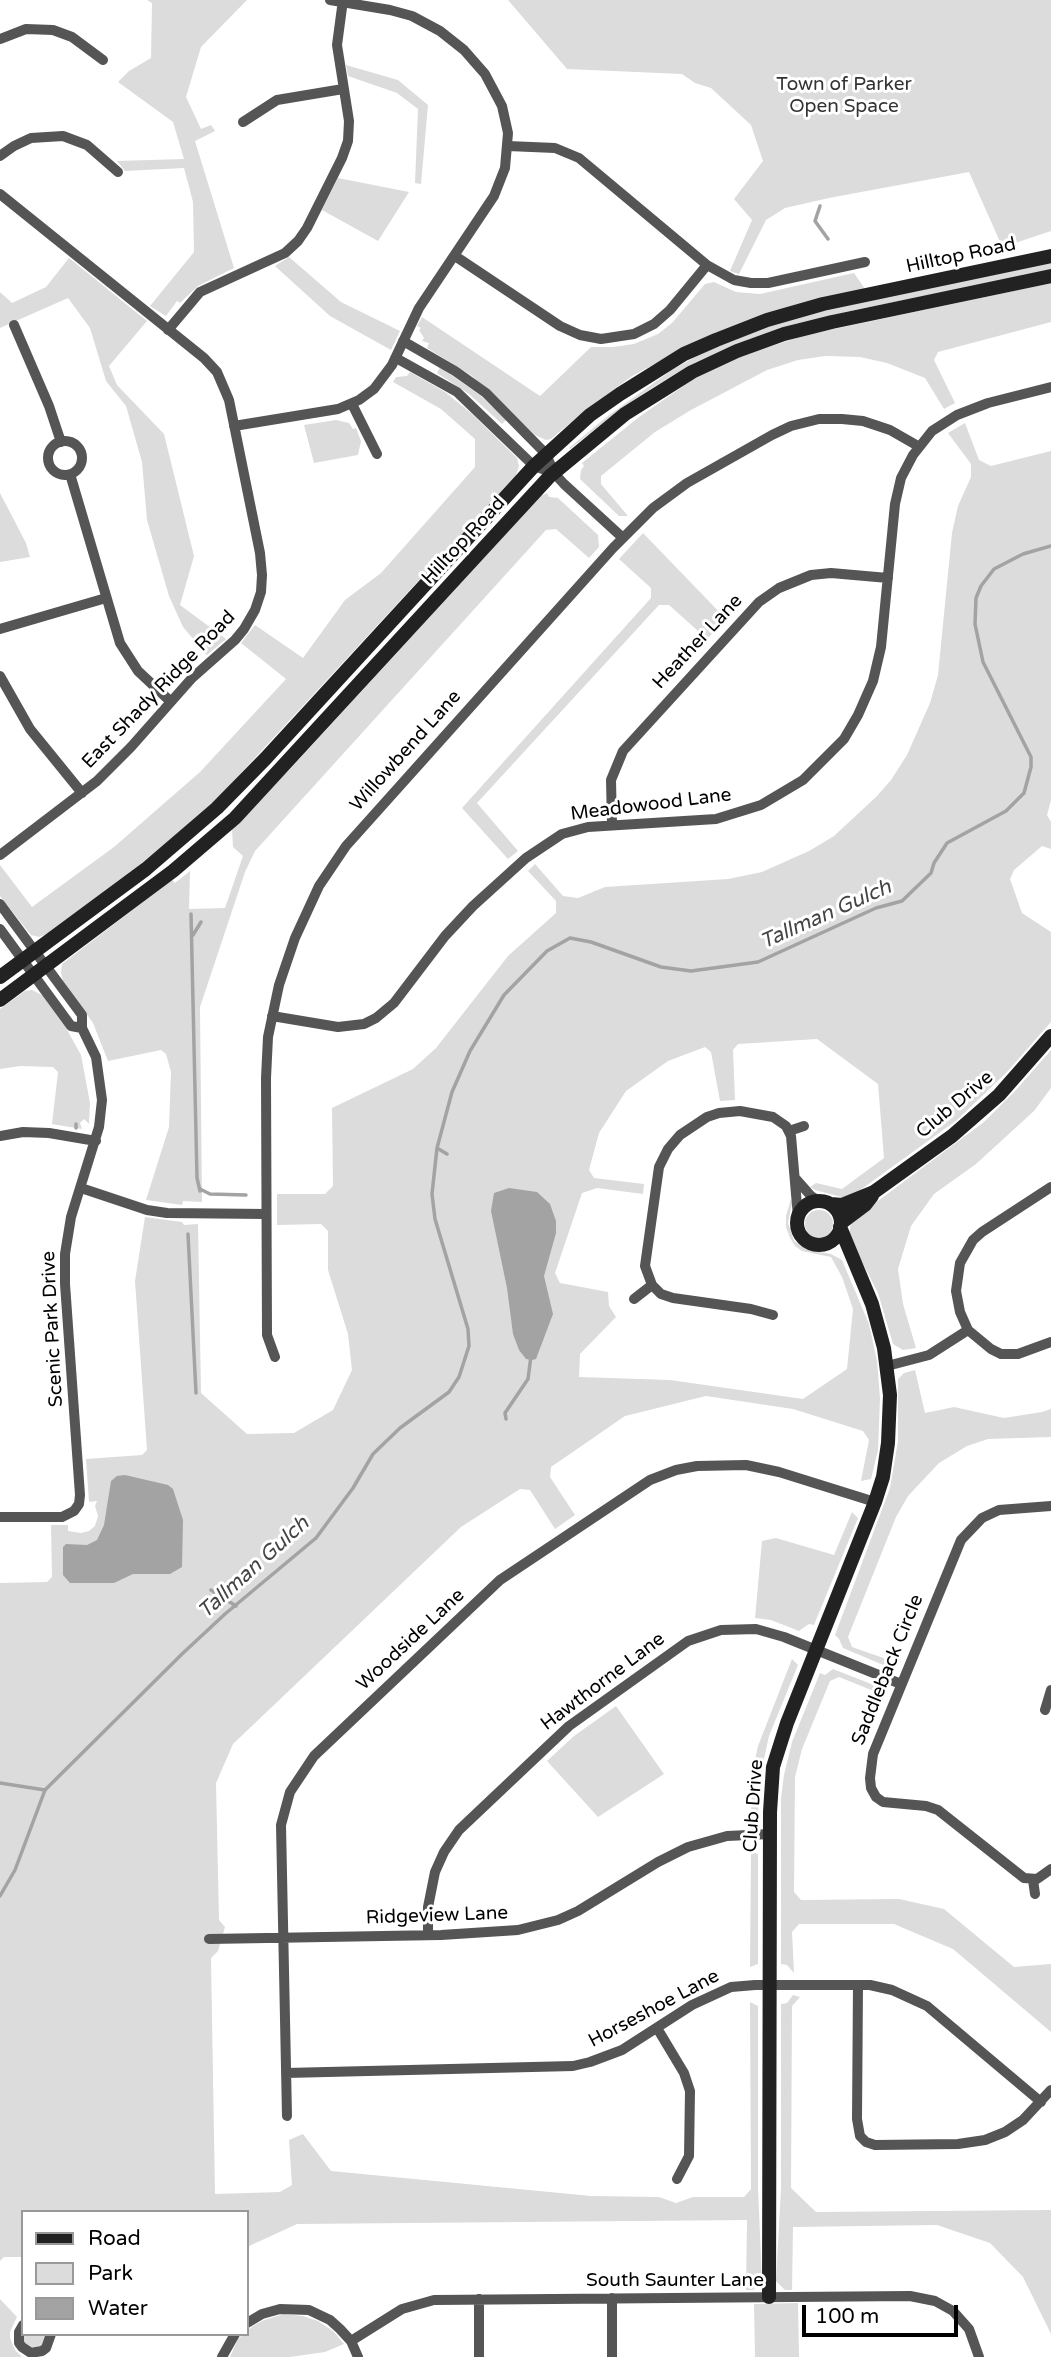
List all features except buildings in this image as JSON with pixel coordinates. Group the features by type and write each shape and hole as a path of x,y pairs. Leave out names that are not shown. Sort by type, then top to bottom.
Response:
{"main road":[{"name":"Hilltop Road","path":"0,977 153,864 230,796 534,466 590,415 657,370 698,348 751,325 823,304 1051,256"},
{"name":"Hilltop Road","path":"0,1000 173,872 235,818 554,473 599,433 639,404 692,372 737,351 812,326 1051,276"},
{"name":"Club Drive","path":"825,1203 842,1205 874,1192 980,1113 1005,1089 1051,1036"},
{"name":"Club Drive","path":"769,2297 771,1788 783,1731 883,1478 890,1395 887,1366 880,1329 841,1225 870,1200 874,1192"},
{"path":"823,1244 834,1238 841,1225 838,1213 825,1203 807,1204 798,1217 797,1227 805,1239 813,1244 835,1247 852,1259"}],"street":[{"path":"234,426 326,412 352,404 377,387 396,358 419,308 498,190 506,164 508,146 505,115 496,92 479,65 456,42 409,15 330,0"},
{"path":"168,330 200,292 279,256 301,237 346,147 349,124 337,45 343,1"},
{"path":"0,39 26,29 53,30 72,37 103,60"},
{"path":"243,122 277,100 343,89"},
{"path":"0,156 31,138 63,136 87,145 118,172"},
{"path":"508,146 555,148 579,158 707,265 731,279 755,284 772,282 865,262"},
{"name":"East Shady Ridge Road","path":"0,194 217,372 225,388 234,426 262,575 261,592 251,618 240,635 194,675 121,758 82,793 0,855"},
{"path":"454,256 560,326 577,334 601,339 627,336 654,324 670,310 707,265"},
{"path":"14,325 61,442"},
{"path":"403,341 474,384 546,454 554,473 623,538"},
{"path":"396,358 457,392 534,466 554,473"},
{"name":"Meadowood Lane","path":"272,1016 338,1027 371,1021 394,1003 458,921 526,858 562,834 581,828 699,821 737,814 784,793 813,772 844,739 867,695 881,647 896,495 918,446 939,426 965,411 1051,387"},
{"path":"352,404 377,454"},
{"name":"Willowbend Lane","path":"275,1357 267,1335 266,1078 272,1016 295,938 320,886 346,846 623,538 653,508 694,478 762,440 804,422 826,419 863,421 890,430 918,446"},
{"path":"61,442 73,444 81,454 80,466 70,474 58,473 50,465 50,453 53,447 61,442"},
{"path":"70,474 117,635 127,657 170,701"},
{"name":"Heather Lane","path":"612,825 611,780 623,751 759,602 788,583 811,575 831,573 888,578"},
{"path":"0,629 106,598"},
{"path":"0,676 27,725 82,793"},
{"path":"0,904 40,971"},
{"path":"0,929 29,956"},
{"name":"Scenic Park Drive","path":"0,1517 79,1515 64,1264 69,1227 96,1141 102,1111 101,1084 96,1057 82,1028 82,1015 40,971"},
{"path":"773,1315 751,1309 673,1298 661,1294 652,1285 645,1266 656,1178 663,1158 674,1141 701,1120 726,1111 767,1115 779,1120 789,1131 798,1217"},
{"path":"789,1131 804,1126"},
{"path":"0,1136 49,1133 96,1141"},
{"path":"796,1179 811,1196 825,1203"},
{"path":"1051,1187 982,1232 967,1249 958,1273 956,1291 960,1312 968,1330 985,1346 1001,1353 1028,1352 1051,1342"},
{"path":"81,1188 147,1210 167,1213 266,1213"},
{"path":"634,1299 652,1285"},
{"path":"887,1366 929,1354 968,1330"},
{"name":"Woodside Lane","path":"287,2116 281,1825 286,1804 297,1780 327,1744 506,1576 643,1484 685,1468 725,1463 757,1466 875,1502"},
{"name":"Saddleback Circle","path":"1033,1880 1020,1876 938,1810 926,1806 872,1801 870,1778 873,1754 954,1552 966,1533 982,1518 999,1510 1051,1506"},
{"name":"Hawthorne Lane","path":"428,1935 430,1889 439,1860 466,1822 561,1734 680,1646 712,1632 740,1628 757,1629 901,1684"},
{"path":"1045,1710 1051,1690"},
{"name":"Ridgeview Lane","path":"209,1939 503,1933 548,1923 586,1907 658,1862 688,1847 727,1836 770,1834"},
{"path":"1035,1894 1033,1880 1051,1869"},
{"path":"858,1985 859,2143 958,2144 985,2140 1017,2124 1051,2090"},
{"name":"Horseshoe Lane","path":"286,2073 565,2067 615,2053 692,2004 716,1992 737,1986 858,1985 886,1987 927,2006 1041,2102"},
{"path":"657,2028 684,2073 690,2091 691,2146 686,2165 677,2179"},
{"name":"South Saunter Lane","path":"351,2341 402,2309 434,2300 910,2296 928,2298 947,2307 964,2323 976,2343 979,2357"},
{"path":"612,2298 612,2357"},
{"path":"479,2299 479,2357"},
{"path":"248,2322 272,2310 300,2309 315,2312 330,2320 351,2341 358,2357"},
{"path":"21,2330 18,2337 22,2347 32,2353 42,2354 50,2343 51,2336"},
{"path":"222,2357 234,2336"}],"green space":[{"path":"147,0 247,0 201,47 186,97 201,129 211,125 215,131 195,141 234,268 198,286 180,303 177,301 166,316 150,306 194,252 193,202 184,168 125,171 117,161 184,159 173,122 118,82 129,71 151,58 152,3"},
{"name":"Town of Parker Open Space","path":"508,0 1051,0 1051,231 1009,245 1001,244 969,172 785,208 766,220 739,274 730,271 752,220 734,199 763,161 751,125 711,88 695,83 682,74 567,69"},
{"path":"346,65 398,80 428,105 421,184 415,183 418,109 397,93 348,76"},
{"path":"338,178 409,192 378,241 322,210"},
{"path":"289,257 341,302 400,331 391,350 330,316 275,266"},
{"path":"69,258 147,321 109,366 117,385 164,434 194,556 180,605 226,639 207,655 183,627 169,596 147,520 142,462 126,406 106,381 90,328 68,298 0,328 0,292 12,303 46,287"},
{"path":"1051,262 1051,270 850,311 795,324 747,340 694,363 655,386 569,448 609,415 672,370 707,350 750,332 815,312"},
{"path":"854,273 865,289 766,313 703,338 632,376 551,439 546,440 535,435 472,376 427,348 429,343 422,341 424,338 419,330 421,328 417,326 422,317 540,396 591,347 634,344 658,334 672,323 705,284 714,282 736,292 760,294"},
{"path":"1051,283 1051,322 938,352 934,360 955,403 944,409 925,378 887,363 860,357 825,356 798,360 767,370 691,410 655,432 601,476 601,484 628,516 619,516 580,479 584,466 582,463 639,417 692,380 741,356 806,335"},
{"path":"440,367 481,396 506,420 502,424 469,394 437,373"},
{"path":"410,372 445,392 472,414 517,458 519,466 516,475 217,799 151,856 47,934 39,937 31,935 0,896 0,865 32,907 114,847 200,772 286,679 241,643 255,625 303,658 345,600 381,573 475,467 475,439 441,409 393,382 396,377 407,376"},
{"path":"336,420 356,428 361,441 358,455 314,463 304,425"},
{"path":"965,423 979,460 991,466 1051,451 1051,800 1047,815 1051,822 1051,849 1042,846 1014,870 1010,879 1022,913 1051,932 1051,1022 1007,1072 957,1120 852,1196 845,1198 810,1187 816,1183 842,1189 884,1158 878,1084 817,1039 738,1044 733,1050 735,1100 720,1101 711,1052 705,1047 668,1061 626,1091 599,1133 589,1170 594,1178 644,1184 643,1194 597,1188 582,1193 555,1273 560,1283 608,1292 609,1306 616,1317 580,1354 579,1377 670,1380 803,1399 847,1369 853,1309 842,1277 831,1257 802,1251 790,1238 786,1216 791,1199 788,1223 794,1241 808,1250 831,1254 842,1260 869,1324 877,1361 880,1398 878,1450 871,1479 861,1481 869,1440 863,1431 793,1409 706,1396 625,1416 551,1467 550,1477 575,1515 555,1529 530,1490 520,1489 461,1527 233,1744 216,1783 219,1920 225,1927 218,1951 211,1958 215,2194 280,2192 292,2185 289,2140 303,2134 331,2171 591,2196 659,2197 676,2203 693,2197 744,2197 751,2189 750,2002 758,2006 758,2188 762,2282 753,2290 746,2290 747,2220 297,2224 248,2247 248,2210 21,2210 21,2257 4,2257 0,2261 0,1583 47,1582 52,1577 51,1525 68,1525 68,1531 81,1533 95,1526 98,1516 95,1506 97,1501 89,1502 86,1459 142,1455 147,1450 135,1281 145,1217 182,1222 184,1225 198,1224 201,1393 247,1434 294,1433 333,1410 352,1370 348,1334 328,1270 328,1231 321,1224 277,1225 277,1194 325,1194 333,1186 332,1108 413,1069 436,1048 508,956 556,913 556,901 528,871 535,864 563,896 578,898 605,887 728,879 762,872 809,851 834,836 891,780 907,755 930,703 938,675 952,533 958,506 971,477 971,464 948,433"},
{"path":"0,493 26,543 30,557 0,562"},
{"path":"547,493 549,497 558,498 598,535 599,547 589,558 556,529 546,530 255,851 245,872 200,1007 202,1202 183,1201 182,1205 146,1200 169,1127 171,1072 166,1054 161,1050 108,1061 93,1023 63,981 62,964 172,880 175,883 190,871 189,909 225,908 243,856 233,847 232,829 541,496"},
{"path":"643,533 726,619 707,639 669,605 659,605 477,803 518,851 508,859 462,808 651,598 651,588 619,559"},
{"path":"32,990 42,995 66,1028 81,1055 90,1103 89,1124 84,1119 80,1123 82,1129 52,1124 58,1072 53,1067 20,1066 0,1069 0,1009 25,991"},
{"path":"1051,1050 1051,1088 1034,1111 976,1164 934,1194 911,1226 898,1269 903,1304 916,1348 903,1350 893,1344 878,1293 849,1236 851,1221 984,1122"},
{"path":"819,1210 829,1214 833,1224 829,1234 819,1238 809,1234 805,1224 809,1214"},
{"path":"915,1370 925,1413 954,1407 1004,1418 1051,1409 1051,1437 988,1439 967,1446 939,1463 908,1496 896,1517 848,1637 852,1647 895,1662 888,1667 843,1648 835,1635 890,1488 898,1441 898,1379 904,1373"},
{"path":"852,1512 858,1518 814,1625 809,1624 799,1631 771,1620 755,1618 762,1541 776,1538 834,1555"},
{"path":"792,1659 798,1665 769,1736 760,1777 758,1812 751,1816 752,1774 758,1746"},
{"path":"833,1669 879,1687 881,1694 839,1677 830,1681 802,1749 795,1777 794,1892 801,1900 899,1899 944,1909 1014,1967 1051,1964 1051,2032 953,1949 894,1924 799,1924 792,1932 794,1973 787,1965 781,1964 781,1798 784,1775 792,1742 820,1673 825,1675"},
{"path":"616,1706 664,1774 598,1817 547,1761 574,1736"},
{"path":"751,1851 758,1854 758,1964 750,1967"},
{"path":"793,1995 800,1997 792,2006 791,2188 816,2212 1051,2210 1051,2334 1023,2277 990,2243 937,2225 793,2227 792,2290 785,2290 776,2281 781,2188 781,2004 787,2003"},
{"path":"0,2299 17,2317 10,2338 15,2350 22,2357 0,2357"},
{"path":"798,2303 799,2357 755,2357 754,2304"},
{"path":"284,2314 303,2316 318,2321 333,2331 344,2344 325,2352 290,2357 230,2357 238,2339 248,2336 248,2330 264,2320"},
{"path":"23,2336 45,2336 41,2346 33,2348 24,2342"}],"water":[{"path":"509,1188 537,1192 550,1204 556,1221 556,1233 544,1276 553,1314 536,1359 532,1360 526,1359 519,1350 513,1334 507,1288 491,1211 494,1193"},
{"path":"125,1475 168,1485 173,1489 183,1520 182,1567 170,1574 133,1574 114,1583 70,1583 63,1575 63,1547 66,1544 87,1545 97,1540 104,1525 111,1481 117,1476"}],"waterway":[{"path":"820,206 815,221 828,239"},
{"name":"Tallman Gulch","path":"0,1896 15,1870 45,1790 225,1614 316,1538 353,1488 373,1454 400,1428 449,1392 459,1377 469,1346 468,1329 435,1219 432,1194 437,1148 452,1092 470,1051 504,995 547,951 570,938 591,942 661,967 691,971 758,962 876,908 902,901 931,873 947,843 1006,811 1024,793 1031,757 983,662 975,624 976,598 994,569 1023,554 1051,546"},
{"path":"191,914 197,1178 200,1191"},
{"path":"193,935 201,922"},
{"path":"437,1148 447,1154"},
{"path":"200,1189 210,1194 246,1195"},
{"path":"188,1234 196,1393"},
{"path":"506,1419 505,1413 528,1379 531,1356"},
{"path":"211,1590 236,1606"},
{"path":"0,1783 45,1790"}]}
